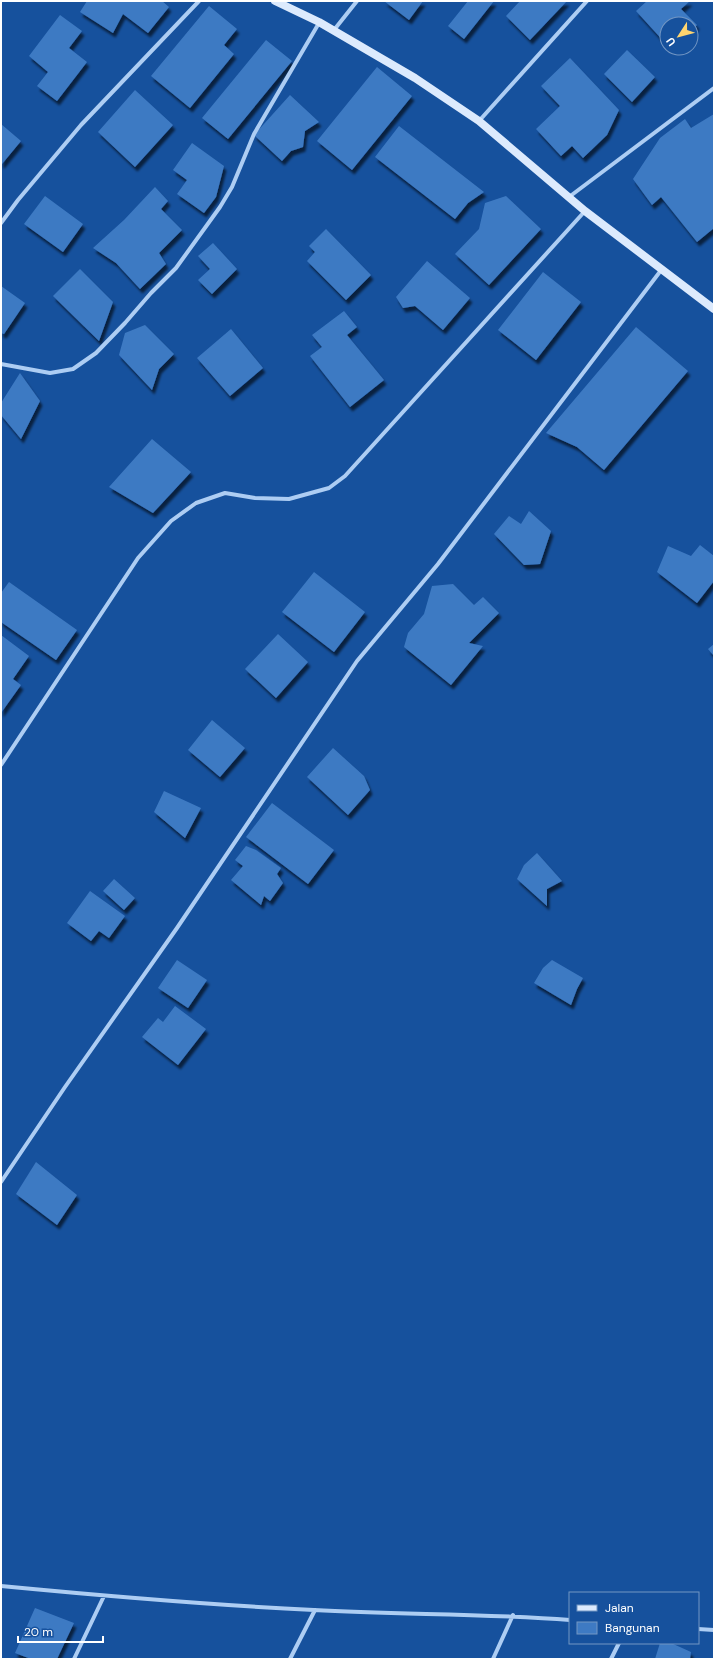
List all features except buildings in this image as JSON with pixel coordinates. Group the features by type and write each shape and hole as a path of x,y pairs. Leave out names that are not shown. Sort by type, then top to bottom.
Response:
{"street":[{"path":"1,222 82,125 198,1"},
{"path":"275,1 319,22 415,78 479,121 585,211 714,309"},
{"path":"333,31 358,1"},
{"path":"479,121 587,1"},
{"path":"1,364 50,373 73,369 96,352 124,324 151,293 176,268 220,207 232,187 254,134 319,22"},
{"path":"569,197 714,88"},
{"path":"1,765 138,558 171,521 196,503 224,493 255,498 289,499 329,488 345,476 585,211"},
{"path":"1,1182 65,1087 177,928 358,661 438,564 662,269"},
{"path":"1,1586 104,1596 315,1610 513,1616 569,1620"},
{"path":"74,1659 104,1596"},
{"path":"290,1659 315,1610"},
{"path":"493,1659 513,1616"},
{"path":"699,1629 714,1630"},
{"path":"611,1659 618,1644"}]}
